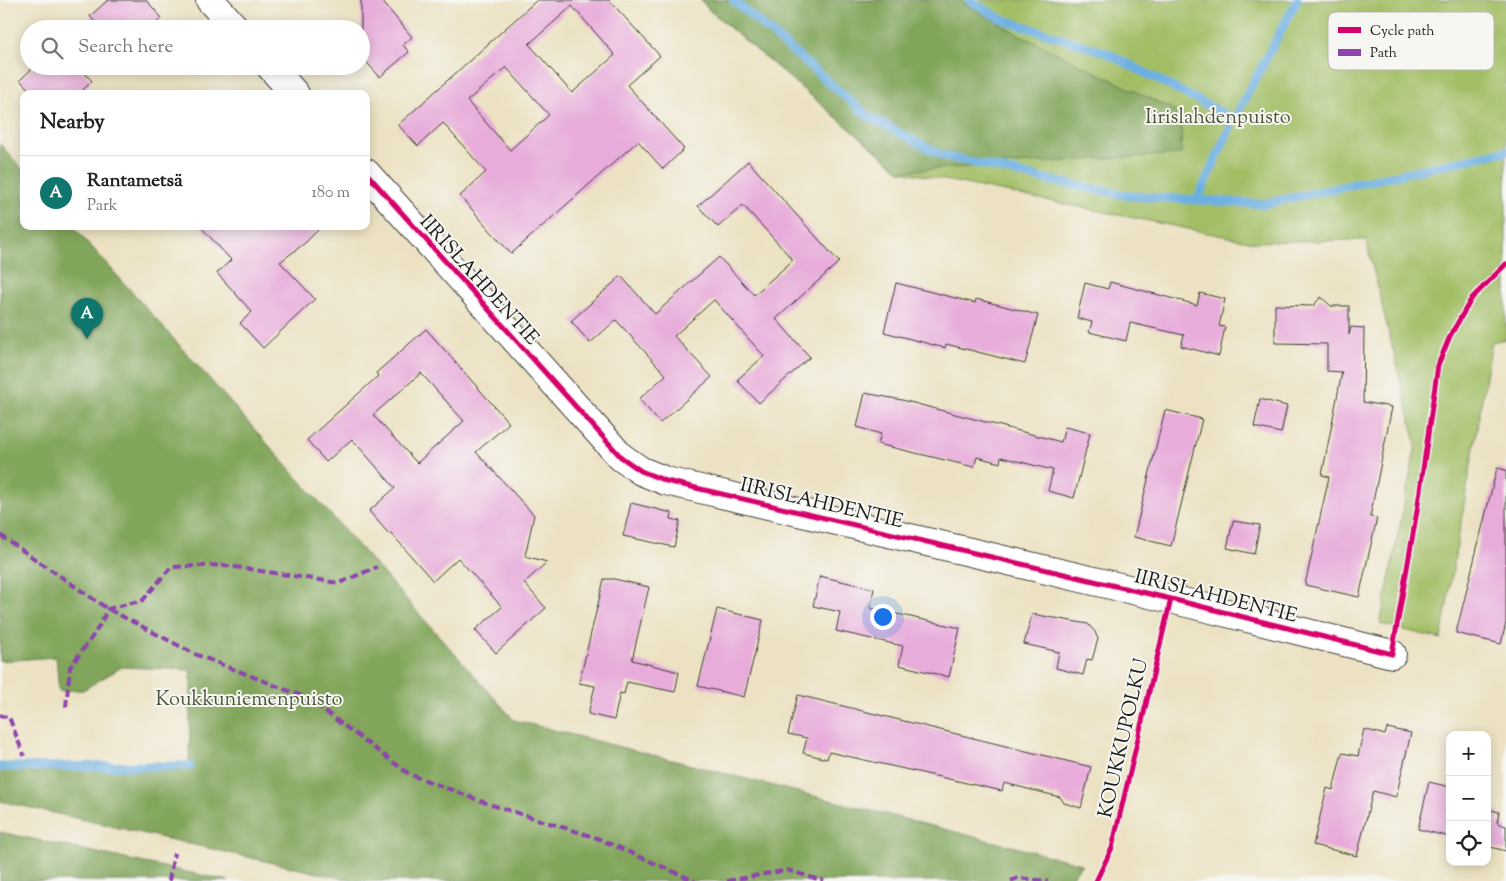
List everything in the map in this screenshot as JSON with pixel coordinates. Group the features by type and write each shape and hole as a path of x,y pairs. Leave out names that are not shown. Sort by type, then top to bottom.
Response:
{"street":[{"path":"210,0 228,20"},
{"path":"278,75 291,90"},
{"name":"IIRISLAHDENTIE","path":"370,178 567,400 621,457 641,471 666,482 1161,596 1392,654"}],"green space":[{"name":"Iirislahdenpuisto","path":"701,0 1506,0 1506,339 1492,342 1441,639 1380,624 1416,444 1366,240 1253,242 900,171 708,9"},
{"path":"701,0 959,0 1018,34 1182,114 1181,154 900,171 708,9"},
{"name":"Koukkuniemenpuisto","path":"0,144 20,166 20,230 77,230 514,720 1082,864 1069,881 353,881 0,801 0,767 189,766 191,670 122,667 83,690 59,691 56,657 0,661"},
{"path":"0,832 229,881 0,881"}],"building":[{"path":"108,0 146,0 162,18 160,20 93,20 90,16"},
{"path":"361,0 381,0 412,37 403,45 409,52 380,77 370,66 370,20 361,20"},
{"path":"537,0 609,0 660,56 627,85 684,149 663,169 638,141 511,254 460,196 486,172 443,123 418,146 398,125","holes":["572,6 615,55 572,93 529,44","506,67 549,115 510,150 467,101"]},
{"path":"25,75 86,75 92,81 83,90 29,90 20,80"},
{"path":"748,161 839,262 776,319 810,357 759,403 737,380 764,356 714,300 674,336 712,377 660,423 639,399 666,375 616,320 590,343 571,321 621,276 655,314 719,257 754,295 793,260 743,205 718,227 698,206"},
{"path":"204,230 318,230 305,243 280,262 315,299 263,348 240,323 252,312 217,273 231,260"},
{"path":"1110,282 1197,305 1200,293 1225,299 1219,326 1225,327 1219,356 1181,346 1184,335 1130,323 1126,341 1089,332 1092,322 1077,318 1085,283 1108,289"},
{"path":"896,283 975,303 976,299 1038,315 1025,364 946,344 945,348 884,332"},
{"path":"1321,297 1331,306 1349,306 1349,335 1351,327 1364,328 1363,402 1392,407 1370,517 1377,518 1359,597 1305,585 1329,477 1322,475 1342,372 1327,371 1327,344 1275,343 1275,305 1313,306"},
{"path":"426,329 509,423 476,452 534,515 525,556 547,562 524,583 546,608 496,653 475,630 502,607 458,558 433,581 391,533 389,534 369,511 395,488 352,439 326,462 307,440 378,376 376,373","holes":["421,373 464,421 417,463 373,415"]},
{"path":"865,393 902,400 1061,442 1065,427 1090,433 1074,498 1048,491 1053,470 1001,457 1000,463 977,457 974,467 878,444 881,434 857,427"},
{"path":"1260,399 1287,406 1281,433 1254,427"},
{"path":"1165,410 1202,419 1171,546 1134,537"},
{"path":"1497,468 1506,470 1506,623 1501,644 1456,633"},
{"path":"631,503 672,513 671,519 680,521 674,547 623,536"},
{"path":"1233,521 1260,525 1254,554 1227,548"},
{"path":"820,576 874,589 870,608 960,628 949,677 899,665 903,646 836,631 840,612 813,606"},
{"path":"604,579 614,579 649,587 632,660 679,672 675,692 627,682 624,694 620,693 614,720 588,714 595,686 579,683"},
{"path":"717,609 763,620 744,697 698,686"},
{"path":"1032,614 1088,624 1095,632 1098,639 1092,660 1087,659 1083,675 1056,668 1059,652 1024,644"},
{"path":"798,695 1091,767 1081,808 1064,803 1060,797 1004,783 1002,791 829,752 827,759 803,753 807,738 788,734"},
{"path":"1387,728 1411,733 1396,797 1373,791 1357,856 1313,845 1327,788 1333,790 1342,753 1358,756 1364,729 1385,735"},
{"path":"1429,782 1446,786 1446,836 1418,829"},
{"path":"1491,810 1499,812 1497,823 1506,826 1506,851 1491,847"}],"waterway":[{"path":"733,0 868,116 941,155 1043,179 1130,196 1264,204 1506,151"},
{"path":"969,0 1001,19 1105,52 1234,119 1197,200"},
{"path":"1234,119 1297,0"},
{"path":"0,767 190,766"}],"marked path":[{"path":"0,535 108,609 195,654 307,698 409,774 489,804 597,838 695,881"},
{"path":"66,707 70,667 95,633 108,609 143,600 171,567 222,565 339,583 377,567"},
{"path":"0,714 1,716 9,717 24,756"},
{"path":"169,881 174,853"},
{"path":"727,881 787,870 824,881"},
{"path":"1011,881 1018,878 1048,881"}],"cycle path":[{"path":"370,177 621,457 641,471 666,481 1171,599 1392,654 1417,511 1438,365 1450,336 1472,298 1506,264"},
{"name":"KOUKKUPOLKU","path":"1096,881 1112,848 1171,599"}],"place":[{"name":"Rantametsä","path":"87,339"}]}
